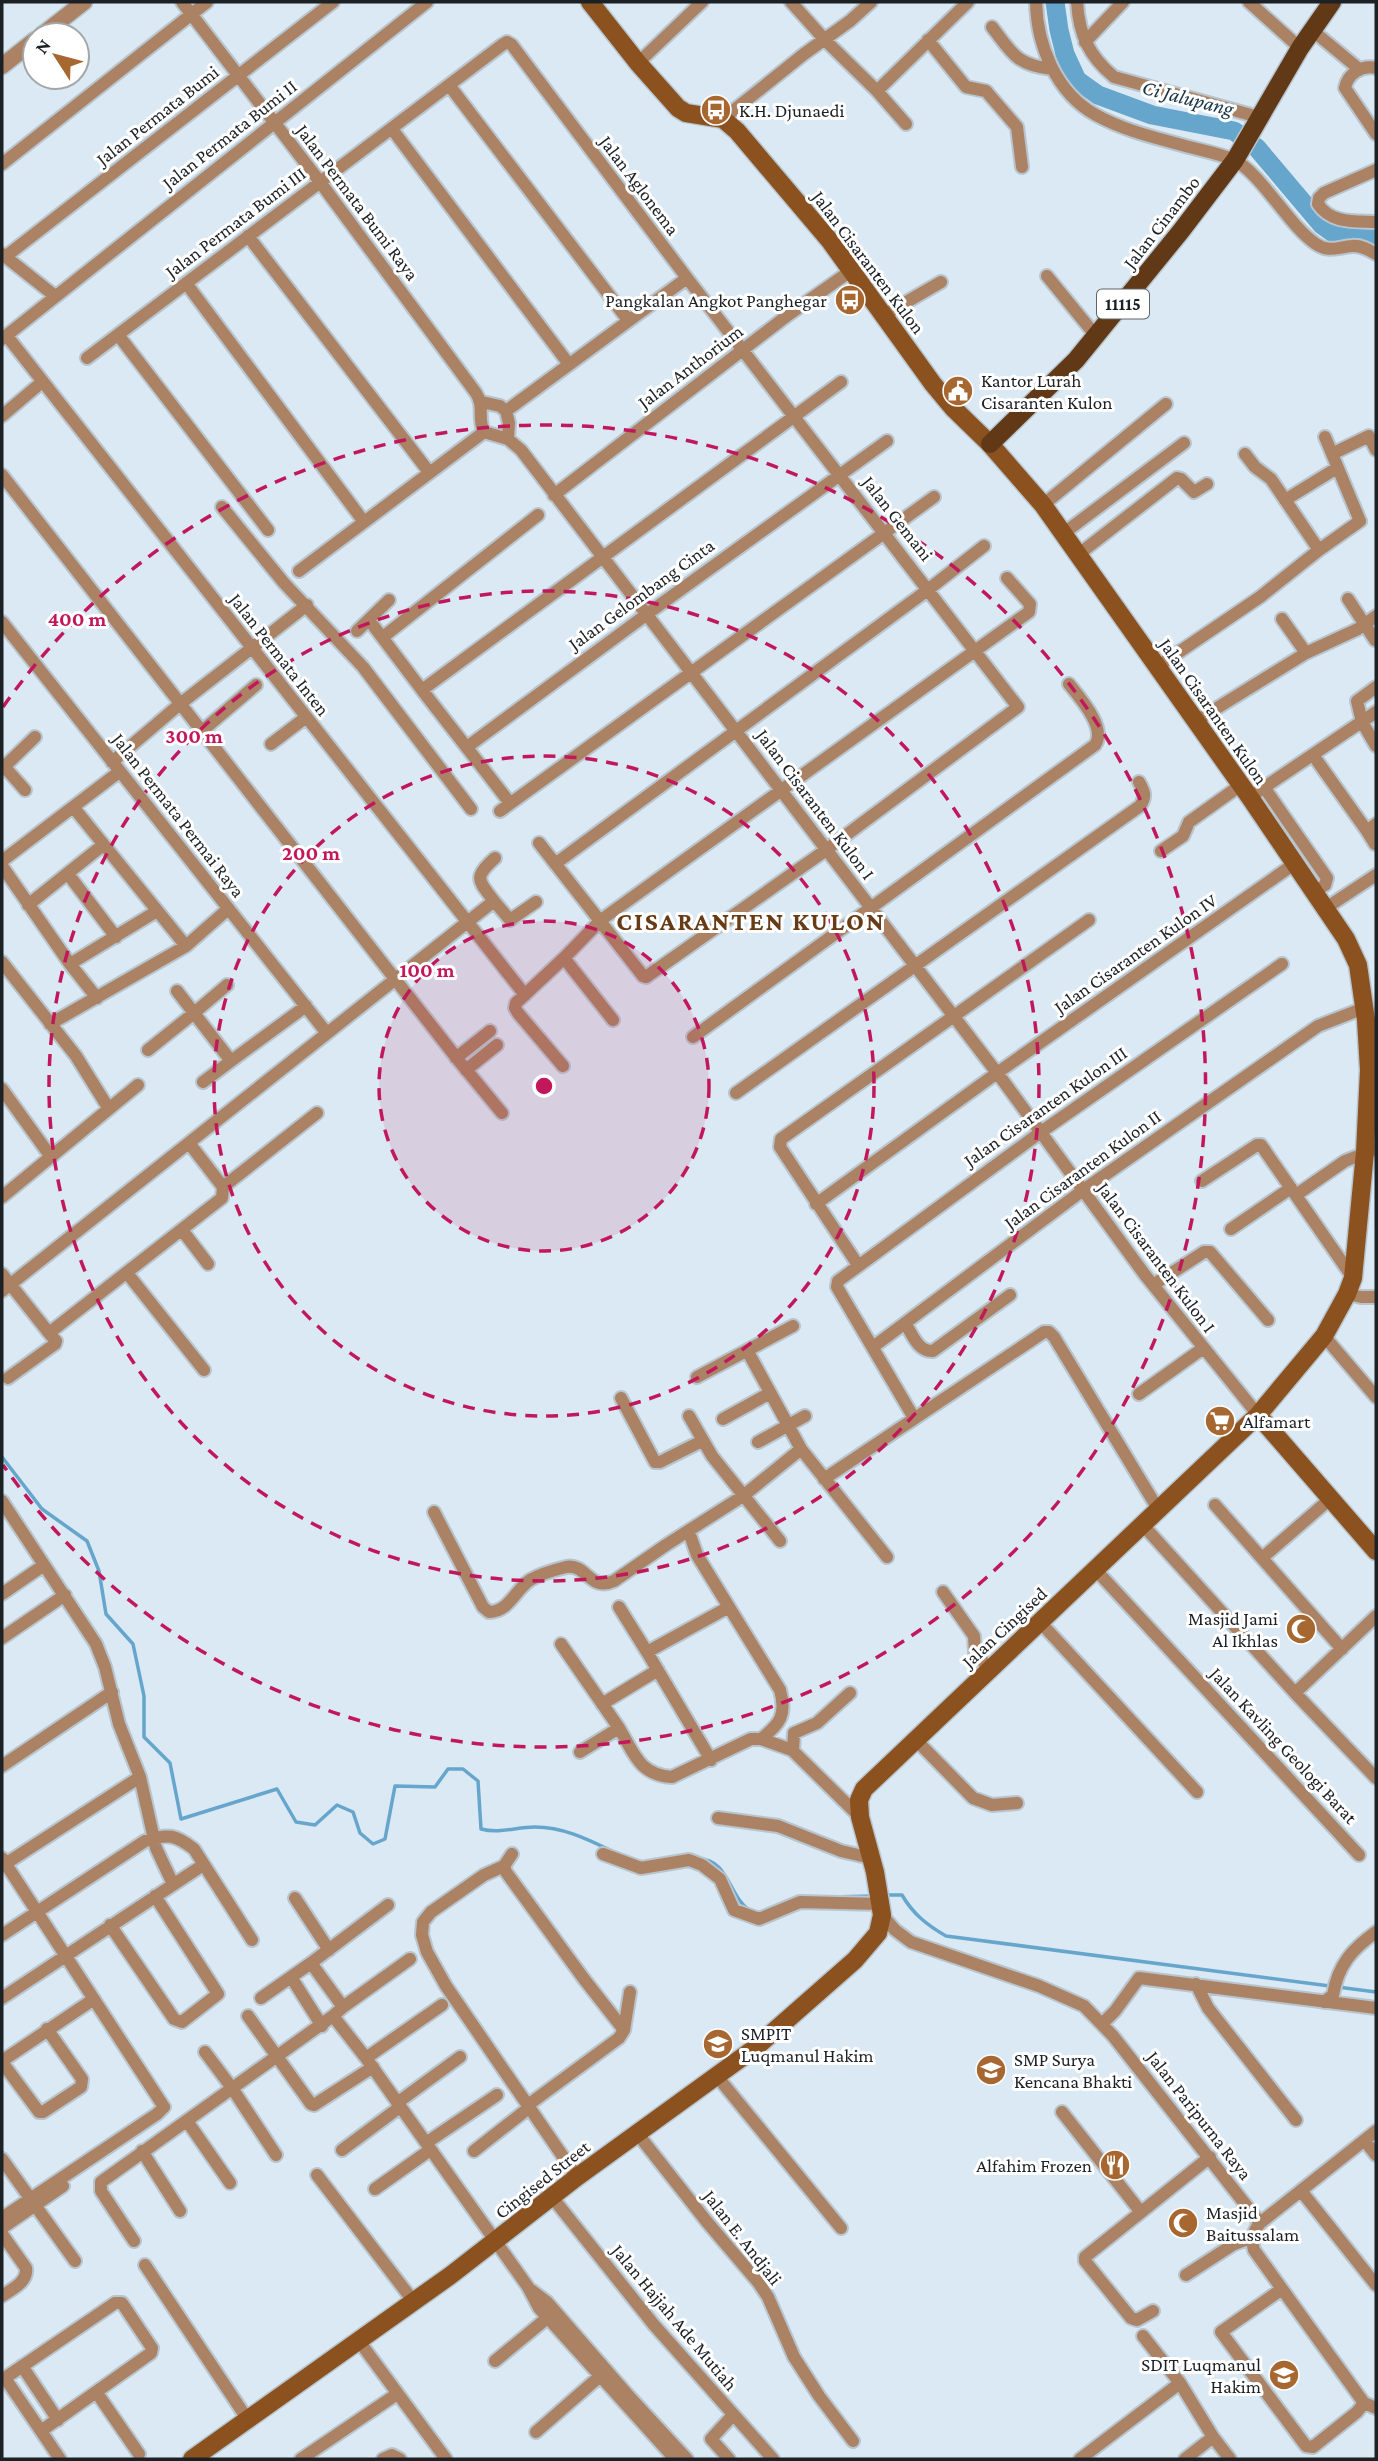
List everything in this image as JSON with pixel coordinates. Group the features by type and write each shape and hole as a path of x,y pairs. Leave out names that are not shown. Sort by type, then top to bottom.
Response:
{"main road":[{"path":"590,2 678,108 686,113 723,119"},
{"name":"Jalan Cinambo","path":"990,444 1076,360 1238,156 1300,48 1332,2"},
{"name":"Jalan Cisaranten Kulon","path":"723,119 737,131 797,201 852,270 933,384 990,444 1079,554 1196,721 1252,790 1294,864 1346,939 1358,965 1369,1014 1372,1049 1371,1151 1350,1286 1324,1336 1258,1415"},
{"path":"1258,1415 1376,1551"},
{"name":"Jalan Cingised","path":"859,1816 859,1800 863,1789 1258,1415"},
{"path":"859,1816 880,1903"},
{"name":"Cingised Street","path":"192,2459 414,2302 636,2133 755,2048 855,1960 878,1933 880,1903"}],"street":[{"path":"60,21 84,2"},
{"name":"Jalan Permata Bumi Raya","path":"182,2 275,122 482,402"},
{"path":"2,164 207,2"},
{"name":"Jalan Permata Bumi","path":"3,256 333,2"},
{"name":"Jalan Permata Bumi II","path":"4,338 427,2"},
{"path":"638,63 702,2"},
{"path":"791,2 906,124"},
{"path":"723,119 871,2"},
{"path":"877,91 968,2"},
{"path":"1036,2 1043,46 1052,69 1070,94 1095,114 1134,131 1238,156 1306,236 1319,246 1332,250 1353,245 1376,254"},
{"path":"1077,2 1085,41 1097,62 1114,77 1259,122"},
{"path":"1085,41 1124,2"},
{"path":"1249,2 1300,48"},
{"path":"992,27 1018,59 1032,67 1052,69"},
{"path":"1312,30 1360,69"},
{"path":"928,40 966,87 986,91 1009,115 1017,127 1022,167"},
{"name":"Jalan Permata Bumi III","path":"87,358 507,42"},
{"name":"Jalan Aglonema","path":"507,42 512,45 743,351"},
{"path":"2,66 21,51"},
{"path":"1376,68 1366,66 1360,69 1348,79 1345,88 1376,134"},
{"path":"449,85 628,320"},
{"path":"392,129 568,363"},
{"path":"1376,170 1324,192 1318,198 1318,205 1332,218 1376,222"},
{"path":"248,236 429,472"},
{"path":"3,256 55,296"},
{"name":"Jalan Anthorium","path":"554,495 852,270"},
{"path":"1047,276 1096,336"},
{"path":"506,411 687,278"},
{"path":"884,315 941,282"},
{"path":"186,283 364,522"},
{"path":"119,335 268,530"},
{"name":"Jalan Permata Inten","path":"4,338 42,382 525,995"},
{"name":"Jalan Gemani","path":"743,351 1016,702 1017,710 826,850"},
{"path":"2,416 42,382"},
{"path":"422,690 841,382"},
{"path":"482,402 500,406 506,411 509,423 508,439 484,432 480,419 482,402"},
{"path":"1042,505 1166,404"},
{"path":"299,571 484,432"},
{"path":"1338,451 1373,434 1376,450"},
{"path":"1157,667 1260,597 1360,521 1325,438"},
{"name":"Jalan Cisaranten Kulon I","path":"508,439 521,450 648,614 997,1073 1153,1285 1258,1415"},
{"name":"Jalan Gelombang Cinta","path":"467,747 839,473 887,441"},
{"path":"1063,533 1184,443"},
{"path":"1245,454 1255,467 1267,474 1319,550"},
{"path":"1285,500 1337,468"},
{"path":"2,475 456,1058 502,1113"},
{"path":"1079,554 1177,478 1194,492 1207,484"},
{"path":"369,620 467,747 505,807 934,497"},
{"path":"222,507 284,583 363,667 471,809"},
{"path":"383,637 538,514"},
{"path":"555,864 984,546"},
{"path":"563,1066 515,1008 516,1003 601,920 1029,612 1030,604 1007,578"},
{"path":"1348,599 1375,640"},
{"path":"357,631 388,600"},
{"path":"97,998 27,905 2,863 74,808 180,704 307,605"},
{"path":"1196,721 1306,653 1365,625 1376,616"},
{"path":"1282,619 1306,653"},
{"name":"Jalan Permata Permai Raya","path":"2,622 6,638 116,767 326,1032"},
{"path":"693,1037 1095,745 1100,732 1087,708 1069,684"},
{"path":"202,731 256,685"},
{"path":"1376,687 1357,701 1362,722 1376,746"},
{"path":"1161,851 1184,836 1189,822 1313,755 1376,712"},
{"path":"271,744 305,718"},
{"path":"25,790 3,766 35,737"},
{"path":"1313,755 1371,827 1375,844"},
{"path":"737,1093 1140,806 1145,800 1145,793 1139,782"},
{"path":"1252,790 1327,878 1325,885 1314,892"},
{"path":"74,808 186,946"},
{"path":"539,842 646,977 826,850"},
{"path":"27,905 103,845"},
{"path":"495,858 482,869 480,882 510,920 536,902"},
{"name":"Jalan Cisaranten Kulon IV","path":"817,1204 997,1073 1294,864"},
{"path":"68,874 116,937"},
{"path":"1326,908 1376,875"},
{"path":"8,1378 55,1344 55,1341 5,1283 189,1143 494,901"},
{"path":"50,1024 186,946 228,909"},
{"path":"70,964 157,911"},
{"path":"858,1265 780,1147 781,1139 1089,920"},
{"path":"564,958 613,1020"},
{"path":"2,962 76,1056 109,1109"},
{"name":"Jalan Cisaranten Kulon III","path":"873,1347 837,1287 838,1281 1041,1132 1282,964"},
{"path":"148,1049 227,985"},
{"path":"177,991 231,1061"},
{"path":"203,1083 306,1006"},
{"name":"Jalan Cisaranten Kulon II","path":"873,1347 1082,1191 1318,1026 1369,1014"},
{"path":"456,1058 489,1031"},
{"path":"466,1070 497,1045"},
{"path":"2,1197 138,1085"},
{"path":"2,1089 51,1157"},
{"path":"223,1187 317,1113"},
{"path":"49,1333 222,1198 223,1187 189,1143"},
{"path":"1202,1181 1261,1145 1294,1191 1350,1286 1361,1297 1376,1297"},
{"path":"1231,1229 1345,1161 1371,1151"},
{"path":"182,1230 208,1264"},
{"path":"1153,1285 1204,1252 1210,1252 1268,1320"},
{"path":"127,1273 204,1370"},
{"path":"905,1323 921,1348 928,1352 1010,1295"},
{"path":"697,1377 793,1326"},
{"path":"824,1479 1044,1332 1049,1332 1158,1509"},
{"path":"1324,1336 1376,1397"},
{"path":"873,1347 914,1418"},
{"path":"1139,1394 1202,1349"},
{"path":"748,1352 801,1449 887,1557"},
{"path":"723,1419 770,1393"},
{"path":"621,1398 655,1462 702,1441"},
{"path":"689,1416 702,1441 780,1541"},
{"path":"758,1443 805,1416"},
{"path":"434,1512 483,1607 489,1612 497,1612 531,1579 570,1566 598,1584 605,1585 614,1581 743,1496 801,1449"},
{"path":"1262,1558 1330,1499"},
{"path":"2,1501 96,1644 112,1692 119,1724 140,1777 161,1861 173,1884"},
{"path":"1215,1505 1342,1649"},
{"path":"1142,1524 1376,1779"},
{"path":"689,1532 697,1555 780,1690 782,1715 777,1727 761,1739"},
{"path":"2,1594 44,1565"},
{"name":"Jalan Kavling Geologi Barat","path":"1095,1569 1359,1855"},
{"path":"943,1592 974,1636 975,1652 990,1670"},
{"path":"2,1638 65,1595"},
{"path":"619,1607 711,1760"},
{"path":"647,1652 729,1607"},
{"path":"1295,1693 1376,1616"},
{"path":"1040,1622 1197,1792"},
{"path":"561,1644 644,1768 658,1776 672,1777 751,1739 761,1739 792,1750"},
{"path":"603,1704 658,1670"},
{"path":"2,1766 112,1692"},
{"path":"792,1750 794,1733 817,1723 850,1693"},
{"path":"777,1727 792,1750 859,1816"},
{"path":"580,1752 619,1728"},
{"path":"915,1739 973,1798 992,1805 1017,1804"},
{"path":"2,2218 164,2107 3,1862 140,1777"},
{"path":"718,1818 778,1826 841,1851 871,1858"},
{"path":"2,1935 145,1841 173,1836 194,1849 252,1940"},
{"path":"512,1854 504,1866 484,1875 431,1912 423,1922 422,1935 427,1952 446,1986 577,2177"},
{"path":"603,1854 640,1868 689,1860 702,1865 720,1879 734,1910 759,1919 800,1902 880,1903"},
{"path":"2,1998 204,1865"},
{"path":"504,1866 583,1979 624,2030"},
{"path":"110,1925 174,2019 182,2022 218,1994 155,1896"},
{"path":"295,1898 329,1950"},
{"name":"Jalan Paripurna Raya","path":"880,1903 895,1930 911,1942 1065,1996 1084,2006 1102,2024 1210,2157 1260,2223"},
{"path":"261,1998 388,1905"},
{"path":"1324,2002 1352,1950 1376,1932"},
{"path":"134,2241 100,2187 101,2182 322,2026 410,1959"},
{"path":"311,1963 369,2062 528,2287 675,2459"},
{"path":"292,1977 322,2026"},
{"path":"1102,2024 1139,1978 1376,2008"},
{"path":"1196,1984 1208,2008 1296,2120"},
{"path":"474,2151 619,2038 624,2030 630,1993"},
{"path":"47,2029 82,2079 81,2087 39,2112 2,2061 47,2029 94,1999"},
{"path":"248,2016 314,2105 442,2005"},
{"path":"205,2052 276,2155"},
{"path":"342,2150 460,2057"},
{"path":"716,2075 841,2228"},
{"path":"375,2189 497,2095"},
{"path":"1062,2112 1140,2211"},
{"path":"187,2121 230,2183"},
{"path":"1282,2289 1222,2332 1306,2446 1313,2447 1370,2405 1254,2250 1252,2237 1260,2223 1376,2131"},
{"name":"Jalan E. Andjali","path":"636,2133 758,2281 768,2297 794,2357 818,2396 853,2441"},
{"path":"1365,2141 1376,2155"},
{"path":"142,2151 180,2211"},
{"path":"1153,2311 1137,2320 1131,2318 1084,2258 1210,2157"},
{"path":"2,2159 75,2261"},
{"path":"317,2175 414,2302"},
{"path":"2,2228 33,2199 63,2186"},
{"path":"1302,2192 1376,2284"},
{"name":"Jalan Hajjah Ade Mutiah","path":"552,2197 654,2325 773,2459"},
{"path":"2,2234 26,2268 27,2274 25,2279 2,2297"},
{"path":"1186,2275 1234,2244 1252,2237"},
{"path":"145,2265 248,2420"},
{"path":"41,2431 153,2351 119,2302 4,2379 60,2459"},
{"path":"495,2361 549,2312"},
{"path":"549,2312 599,2377 688,2459"},
{"path":"1143,2336 1180,2383 1213,2437 1230,2459"},
{"path":"359,2342 446,2459"},
{"path":"22,2366 58,2420"},
{"path":"536,2432 599,2377"},
{"path":"1080,2459 1180,2383"},
{"path":"97,2393 139,2454"},
{"path":"301,2459 397,2394"},
{"path":"729,2459 711,2439 733,2415"},
{"path":"1185,2459 1213,2437"},
{"path":"383,2459 392,2455 400,2459"}],"waterway":[{"name":"Ci Jalupang","path":"1055,2 1065,54 1077,80 1098,95 1152,115 1234,131 1257,148 1322,225 1336,235 1376,236"},
{"path":"2,1457 42,1509 87,1541 99,1571 106,1614 133,1644 144,1696 144,1737 170,1763 181,1819 277,1789 296,1822 315,1825 337,1805 353,1812 360,1833 373,1844 385,1839 395,1786 435,1787 448,1769 463,1769 478,1781 481,1829 556,1829 614,1852"},
{"path":"699,1859 709,1861 722,1871 742,1904 749,1910"},
{"path":"885,1895 902,1895 921,1918 946,1936 1376,1992"},
{"path":"829,1897 874,1896"}],"place":[{"name":"K.H. Djunaedi","path":"716,110"},
{"name":"Pangkalan Angkot Panghegar","path":"850,300"},
{"name":"Kantor Lurah Cisaranten Kulon","path":"958,391"},
{"name":"Alfamart","path":"1220,1421"},
{"name":"Masjid Jami Al Ikhlas","path":"1301,1629"},
{"name":"SMPIT Luqmanul Hakim","path":"718,2044"},
{"name":"SMP Surya Kencana Bhakti","path":"991,2070"},
{"name":"Alfahim Frozen","path":"1115,2165"},
{"name":"Masjid Baitussalam","path":"1183,2223"},
{"name":"SDIT Luqmanul Hakim","path":"1284,2375"}],"district":[{"name":"CISARANTEN KULON","path":"751,921"}]}
